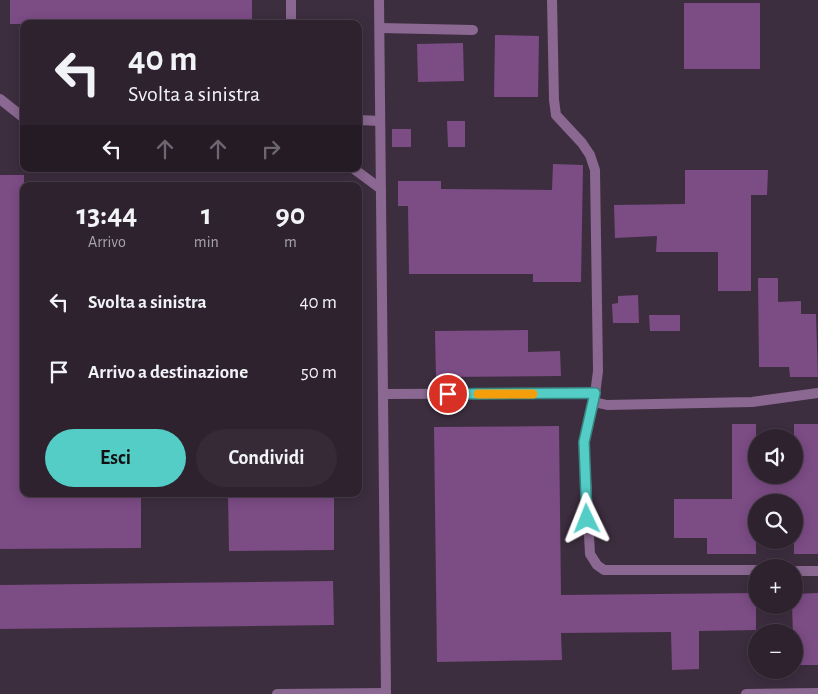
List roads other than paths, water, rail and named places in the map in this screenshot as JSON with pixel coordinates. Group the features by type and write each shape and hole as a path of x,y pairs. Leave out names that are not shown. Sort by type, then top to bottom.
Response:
{"lane":[{"path":"291,0 291,20"},
{"path":"277,694 386,694 379,0"},
{"path":"552,0 556,115 569,127 590,155 595,170 598,370 584,442 590,554 597,565 604,570 748,570"},
{"path":"380,28 473,30"},
{"path":"0,99 20,115"},
{"path":"362,120 380,120"},
{"path":"358,172 381,188"},
{"path":"383,394 594,398 607,405 752,402 818,393"},
{"path":"803,570 818,571"},
{"path":"746,694 818,693"}]}
